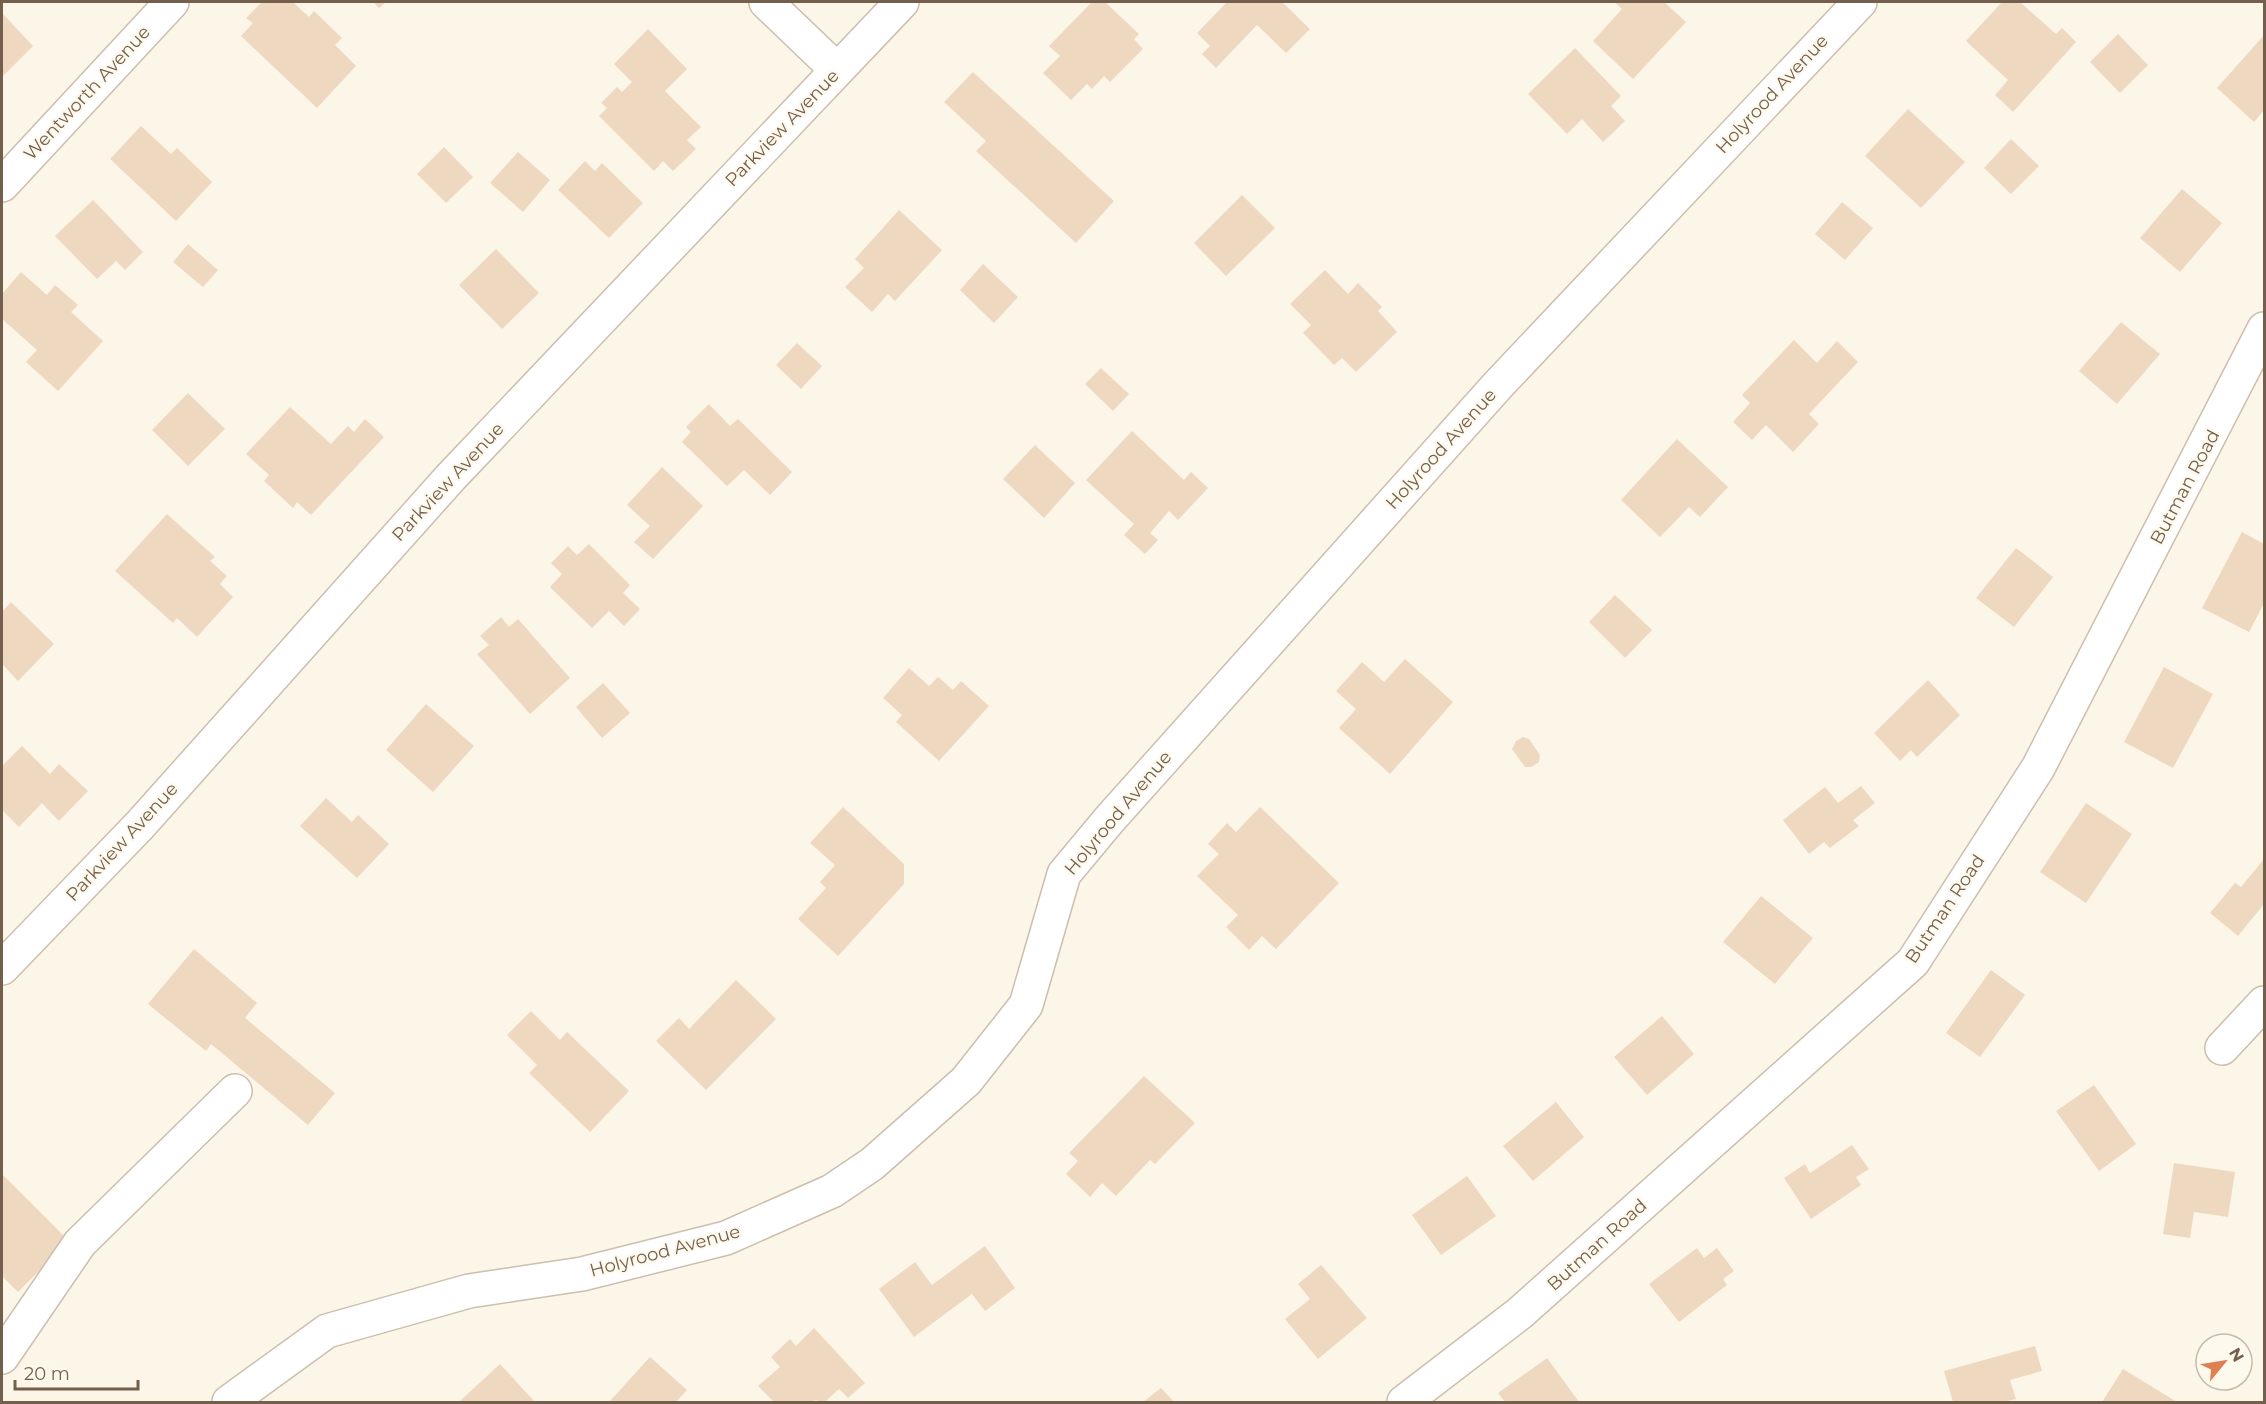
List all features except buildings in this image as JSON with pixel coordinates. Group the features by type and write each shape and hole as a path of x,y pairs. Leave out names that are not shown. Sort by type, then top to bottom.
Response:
{"street":[{"name":"Wentworth Avenue","path":"2,185 172,2"},
{"path":"766,2 837,70"},
{"name":"Parkview Avenue","path":"2,968 140,825 450,478 902,2"},
{"name":"Holyrood Avenue","path":"229,1402 327,1331 469,1291 582,1274 726,1238 832,1191 872,1164 966,1081 1026,1005 1064,874 1109,820 1498,385 1860,2"},
{"name":"Butman Road","path":"1404,1402 1520,1313 1913,962 2038,768 2265,329"},
{"path":"2222,1048 2265,1003"},
{"path":"2,1357 80,1244 235,1090"}]}
